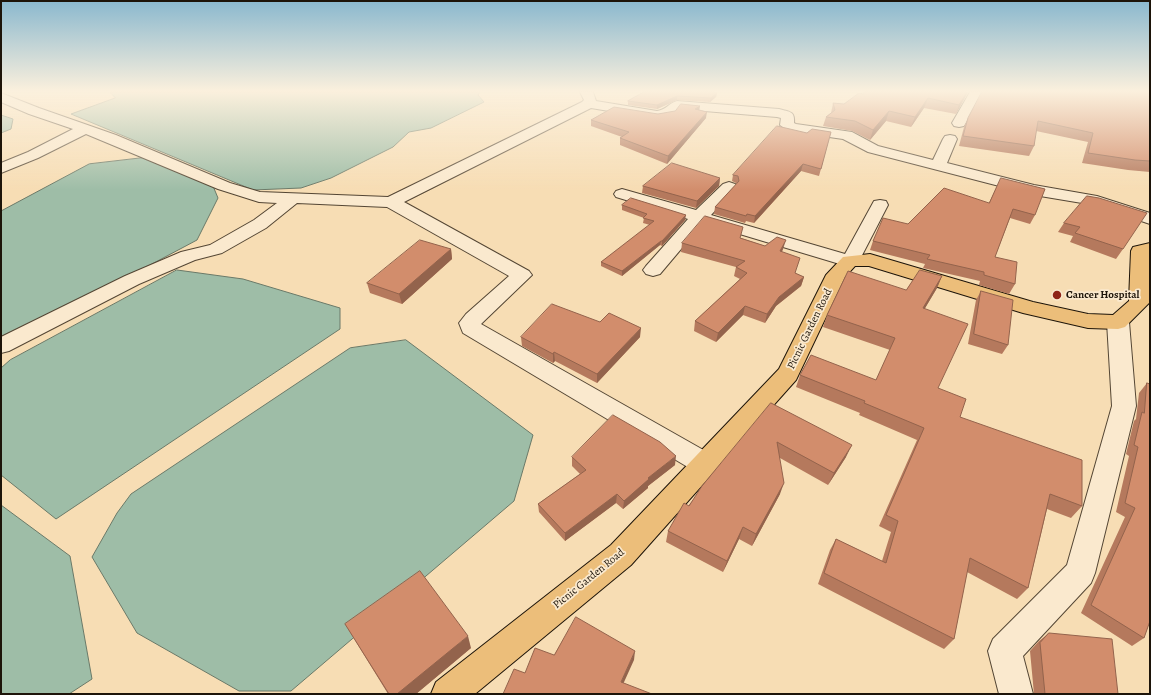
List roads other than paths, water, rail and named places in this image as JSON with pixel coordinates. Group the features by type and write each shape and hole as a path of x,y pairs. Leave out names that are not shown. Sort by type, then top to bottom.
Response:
{"main road":[{"path":"850,261 870,260 1030,308 1088,321 1118,322 1139,303 1140,251 1150,249"},
{"name":"Picnic Garden Road","path":"448,694 621,555 788,374 836,275 850,261"}],"street":[{"path":"72,124 224,186 259,198 391,202 522,276 473,319 470,323 471,328 705,464"},
{"path":"391,202 537,124"},
{"path":"787,124 793,128 847,135 873,149 1034,190 1097,201 1150,219"},
{"path":"1,168 85,129"},
{"path":"938,166 950,139"},
{"path":"653,270 699,217 729,187"},
{"path":"622,194 850,261 880,205"},
{"path":"1,346 132,280 188,256 216,249 260,224 292,199"},
{"path":"1016,694 1005,651 1080,573 1124,406 1118,322"}],"place":[{"name":"Cancer Hospital","path":"1057,295"}]}
